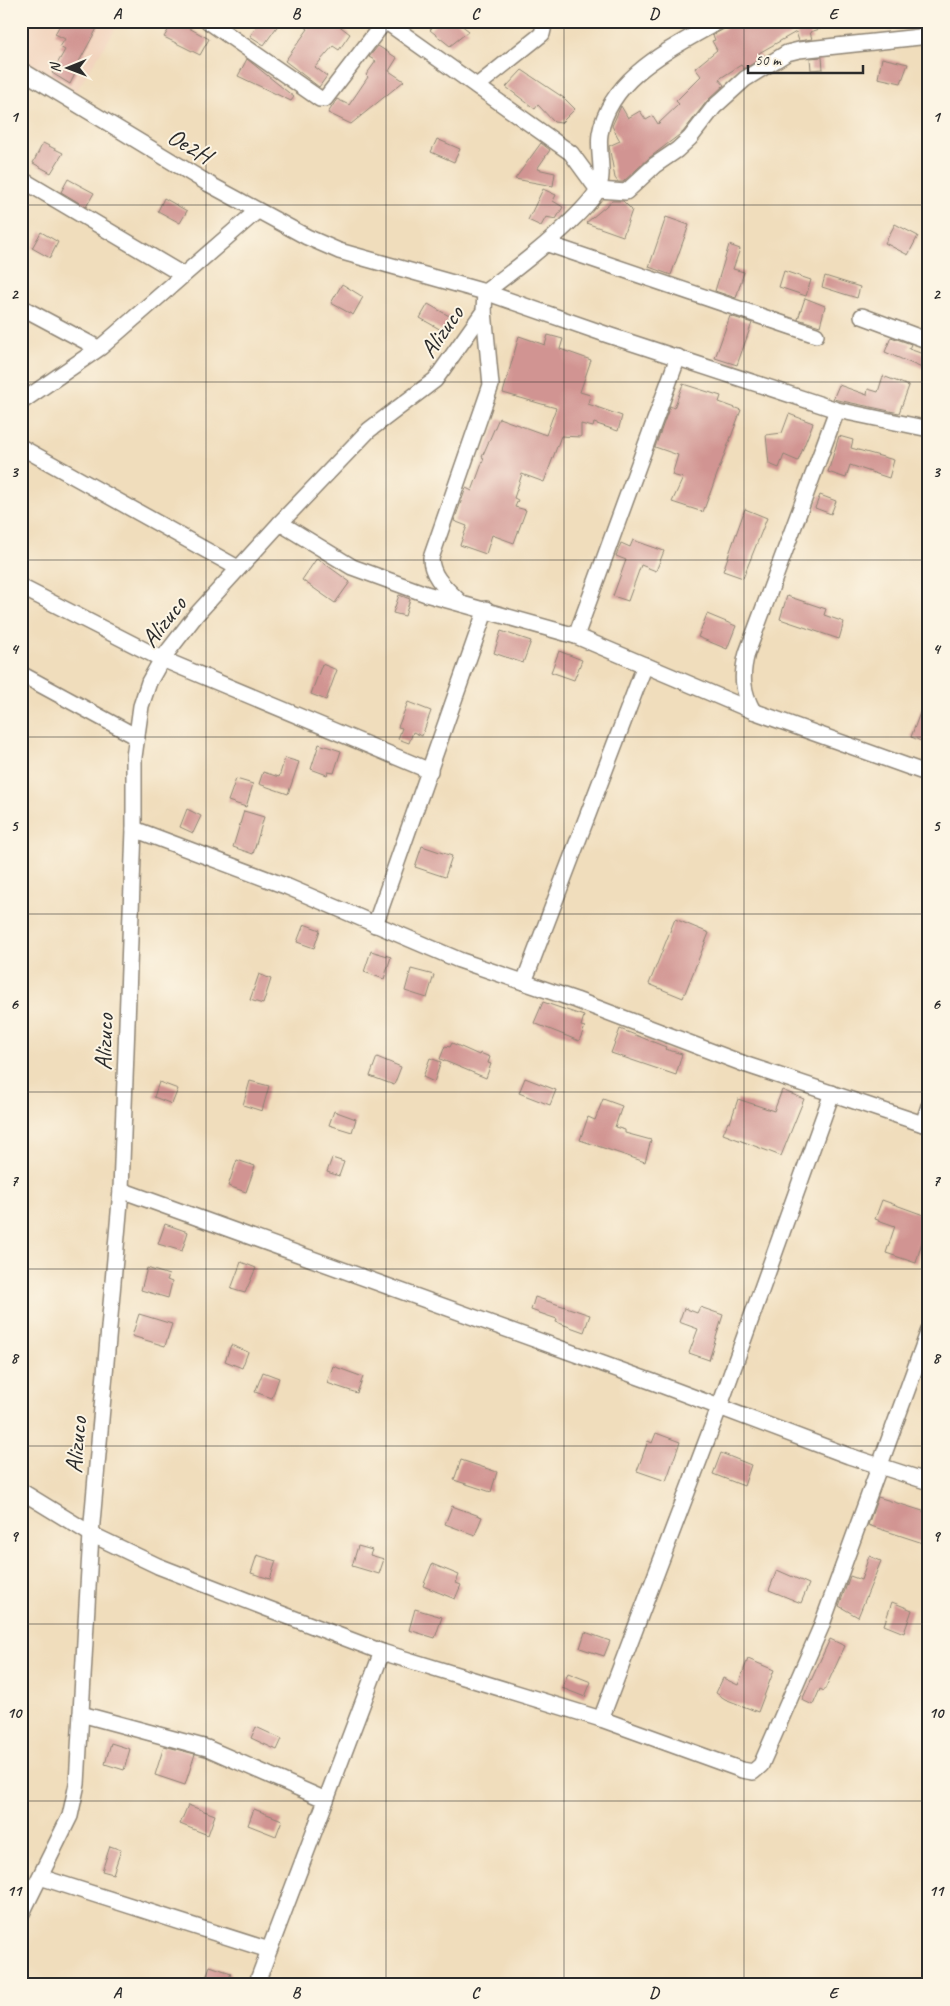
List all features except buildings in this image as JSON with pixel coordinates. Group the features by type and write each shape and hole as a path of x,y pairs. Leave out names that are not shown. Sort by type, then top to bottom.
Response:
{"street":[{"path":"208,21 320,99 324,99 385,21 571,153 598,190 626,192 655,164 684,144 714,107 739,84 786,53 929,36"},
{"path":"477,86 542,34 545,21"},
{"path":"485,292 548,244 598,190 601,174 600,137 604,115 614,99 633,76 662,54 719,21"},
{"name":"Oe2H","path":"21,70 144,146 257,211 340,251 485,292 837,410 925,425"},
{"path":"21,179 183,275"},
{"path":"21,402 98,348 257,211"},
{"path":"548,244 816,335"},
{"name":"Alizuco","path":"21,1914 70,1816 77,1784 92,1534 121,1190 134,829 134,757 141,706 149,682 162,659 196,615 238,568 369,430 435,380 484,311 485,292"},
{"path":"21,307 98,348"},
{"path":"461,603 439,580 431,568 432,558 491,384 484,311"},
{"path":"862,316 929,342"},
{"path":"576,636 678,357"},
{"path":"753,711 746,698 743,684 743,669 747,653 837,410"},
{"path":"21,446 238,568"},
{"path":"280,523 352,567 426,594 576,636 753,711 929,774"},
{"path":"21,587 162,659 430,771"},
{"path":"376,925 486,610"},
{"path":"524,982 645,665"},
{"path":"21,674 137,737"},
{"path":"134,829 196,855 288,888 459,960 524,982 747,1065 926,1125 929,1106"},
{"path":"601,1719 720,1408 832,1093"},
{"path":"121,1190 849,1456 929,1482"},
{"path":"21,1491 92,1534 158,1566 382,1652 601,1719 742,1770 753,1772 761,1766 821,1626 881,1466 929,1330"},
{"path":"256,1985 382,1652"},
{"path":"81,1714 207,1748 326,1800"},
{"path":"40,1877 269,1950"}],"shaded area":[{"path":"21,21 110,21 117,26 75,93 21,58"}]}
